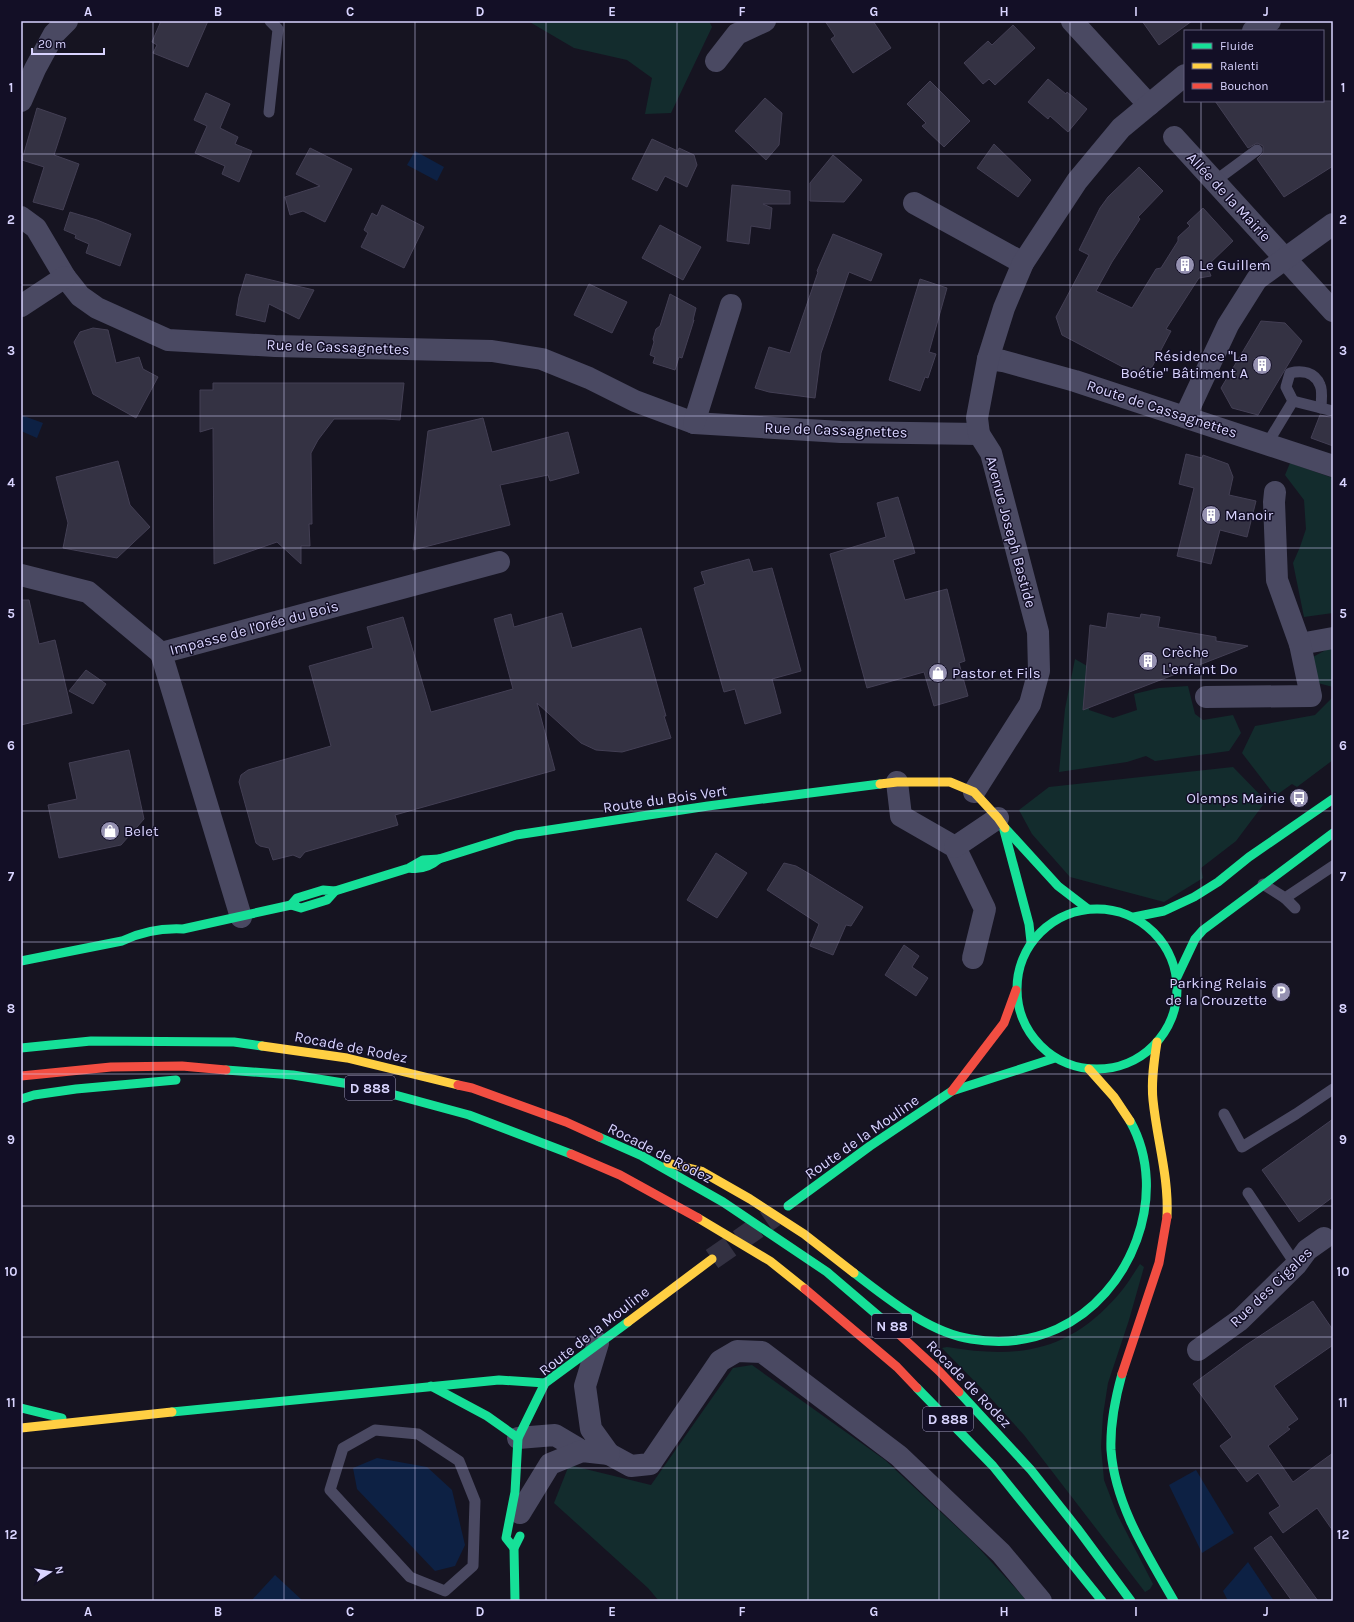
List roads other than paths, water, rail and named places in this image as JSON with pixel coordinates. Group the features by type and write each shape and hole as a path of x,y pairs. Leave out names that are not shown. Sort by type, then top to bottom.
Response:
{"main road":[{"name":"Route du Bois Vert","path":"241,917 291,905 301,908 327,900 334,891 409,868 418,870 434,865 439,859 516,835 708,806 897,782 950,782 974,792"},
{"path":"974,792 1058,886 1088,910"},
{"path":"1134,917 1164,911 1194,898 1218,882 1249,857 1333,799"},
{"path":"1000,821 1029,924 1031,942"},
{"path":"1178,977 1195,939 1203,930 1262,884 1333,833"},
{"path":"1088,910 1112,910 1134,917 1157,934 1171,958 1178,977 1174,1014 1169,1024 1157,1042 1147,1051 1113,1067 1090,1069 1073,1065 1055,1058 1035,1039 1027,1028 1020,1009 1018,985 1023,959 1031,942 1052,923 1070,914 1088,910"},
{"path":"21,961 122,941 137,942 176,934 183,929 241,917"},
{"name":"Route de la Mouline","path":"952,1091 1004,1023 1018,985"},
{"name":"Rocade de Rodez","path":"21,1048 91,1041 234,1042 347,1058 472,1088 566,1122 642,1156 723,1202 827,1272 883,1318 939,1371 1030,1470 1077,1528 1131,1601"},
{"path":"1157,1042 1154,1064 1153,1093 1168,1197 1167,1220 1156,1268 1123,1372 1114,1415 1112,1448 1113,1466 1121,1497 1142,1542 1174,1601"},
{"name":"Route de la Mouline","path":"788,1206 870,1146 952,1091 1055,1058"},
{"name":"D 888","path":"21,1076 111,1067 174,1066 294,1075 362,1086 469,1115 564,1151 620,1175 695,1216 770,1262 828,1307 897,1367 993,1466 1102,1601"},
{"path":"642,1156 701,1171 741,1193 813,1241 882,1295 939,1330 953,1335 978,1340 1018,1340 1044,1335 1068,1324 1092,1307 1116,1281 1132,1253 1142,1223 1145,1204 1146,1175 1140,1143 1128,1115 1120,1102 1090,1069"},
{"path":"21,1099 76,1089 171,1080 186,1080"},
{"path":"511,1141 564,1151"},
{"name":"Route de la Mouline","path":"514,1548 506,1538 515,1492 518,1438 545,1383 712,1259"},
{"path":"21,1428 75,1420 498,1380 545,1383"},
{"path":"431,1386 478,1410 518,1438"},
{"path":"21,1408 75,1420"},
{"name":"Route de la Mouline","path":"515,1492 520,1521 520,1536 514,1548 515,1601"}],"street":[{"path":"21,101 35,69 54,34 67,21"},
{"path":"716,61 737,34 765,21"},
{"path":"1072,21 1149,105"},
{"path":"1255,30 1270,21"},
{"name":"Avenue Joseph Bastide","path":"974,792 1030,704 1039,671 1038,632 991,452 979,434 977,418 988,359 1004,308 1023,263 1077,181 1120,128 1184,76"},
{"name":"Allée de la Mairie","path":"1174,137 1333,311"},
{"path":"914,203 1023,263"},
{"name":"Rue de Cassagnettes","path":"21,217 36,228 65,277 80,296 97,308 168,340 276,346 492,351 542,359 590,378 635,401 694,423 841,432 979,434"},
{"path":"1185,417 1228,325 1257,279 1287,259 1333,224"},
{"path":"21,306 65,277"},
{"path":"694,423 731,304"},
{"name":"Route de Cassagnettes","path":"988,359 1003,361 1075,381 1333,466"},
{"path":"1206,698 1310,696 1300,644 1277,580 1274,502 1275,492"},
{"name":"Impasse de l'Orée du Bois","path":"241,917 161,653 500,562"},
{"path":"21,575 88,592 161,653"},
{"path":"1300,644 1333,638"},
{"path":"897,782 901,816 955,847 985,908 973,958"},
{"path":"955,847 1000,821"},
{"name":"Rue des Cigales","path":"1198,1350 1240,1320 1296,1265 1307,1250 1330,1240"},
{"path":"598,1343 585,1386 591,1428 609,1454"},
{"path":"518,1438 555,1435 582,1451 609,1454 630,1466 650,1464 720,1361 737,1351 762,1352 899,1456 1001,1553 1041,1601"},
{"path":"520,1521 550,1464 582,1451"}],"lane":[{"path":"269,112 278,29 270,21"},
{"path":"1215,181 1257,150"},
{"path":"1321,408 1320,385 1312,375 1301,370 1290,373 1286,387 1293,401 1321,408 1333,411"},
{"path":"1267,444 1293,401"},
{"path":"1285,898 1333,866"},
{"path":"1262,884 1285,898 1295,908"},
{"path":"1224,1114 1242,1147 1333,1089"},
{"path":"1248,1193 1296,1265"},
{"path":"375,1430 418,1434 459,1461 475,1501 473,1566 446,1596 410,1577 330,1490 343,1448 375,1430"}],"water":[{"path":"415,151 444,167 437,181 407,165"},
{"path":"21,415 43,423 37,438 21,431"},
{"path":"377,1458 427,1467 452,1490 465,1545 455,1566 435,1571 357,1489 353,1468"},
{"path":"1196,1470 1234,1533 1202,1553 1169,1485"},
{"path":"1248,1562 1274,1601 1228,1601 1223,1591"},
{"path":"275,1575 303,1601 251,1601"}],"tunnel":[{"path":"712,1259 774,1216"}],"place":[{"name":"Le Guillem","path":"1185,265"},
{"name":"Résidence \"La Boétie\" Bâtiment A","path":"1262,365"},
{"name":"Manoir","path":"1211,515"},
{"name":"Crèche L'enfant Do","path":"1148,661"},
{"name":"Pastor et Fils","path":"938,673"},
{"name":"Olemps Mairie","path":"1299,798"},
{"name":"Belet","path":"110,831"},
{"name":"Parking Relais de la Crouzette","path":"1281,992"}]}
